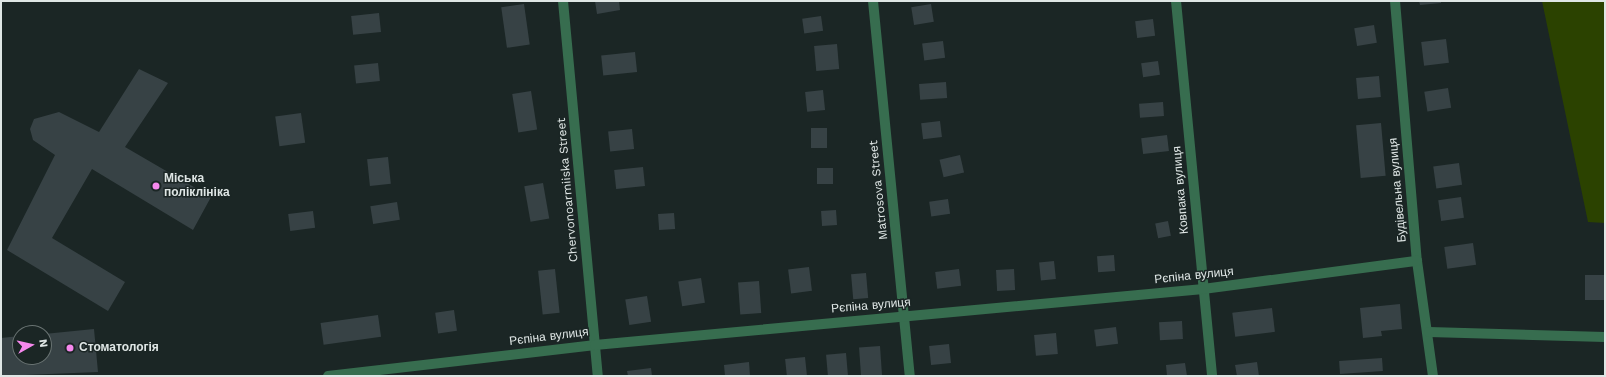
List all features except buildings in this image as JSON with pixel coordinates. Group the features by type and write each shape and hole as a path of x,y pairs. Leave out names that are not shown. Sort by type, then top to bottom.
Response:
{"street":[{"name":"Chervonoarmiiska Street","path":"563,1 598,376"},
{"name":"Matrosova Street","path":"873,1 910,376"},
{"name":"Ковпака вулиця","path":"1176,1 1212,376"},
{"name":"Будівельна вулиця","path":"1395,1 1417,261 1429,332 1433,376"},
{"name":"Рєпіна вулиця","path":"328,376 595,345 1203,289 1417,261"},
{"path":"1429,332 1605,337"}],"green space":[{"path":"1542,1 1605,1 1605,223 1588,222"}],"place":[{"name":"Міська поліклініка","path":"156,186"},
{"name":"Стоматологія","path":"70,348"}]}
